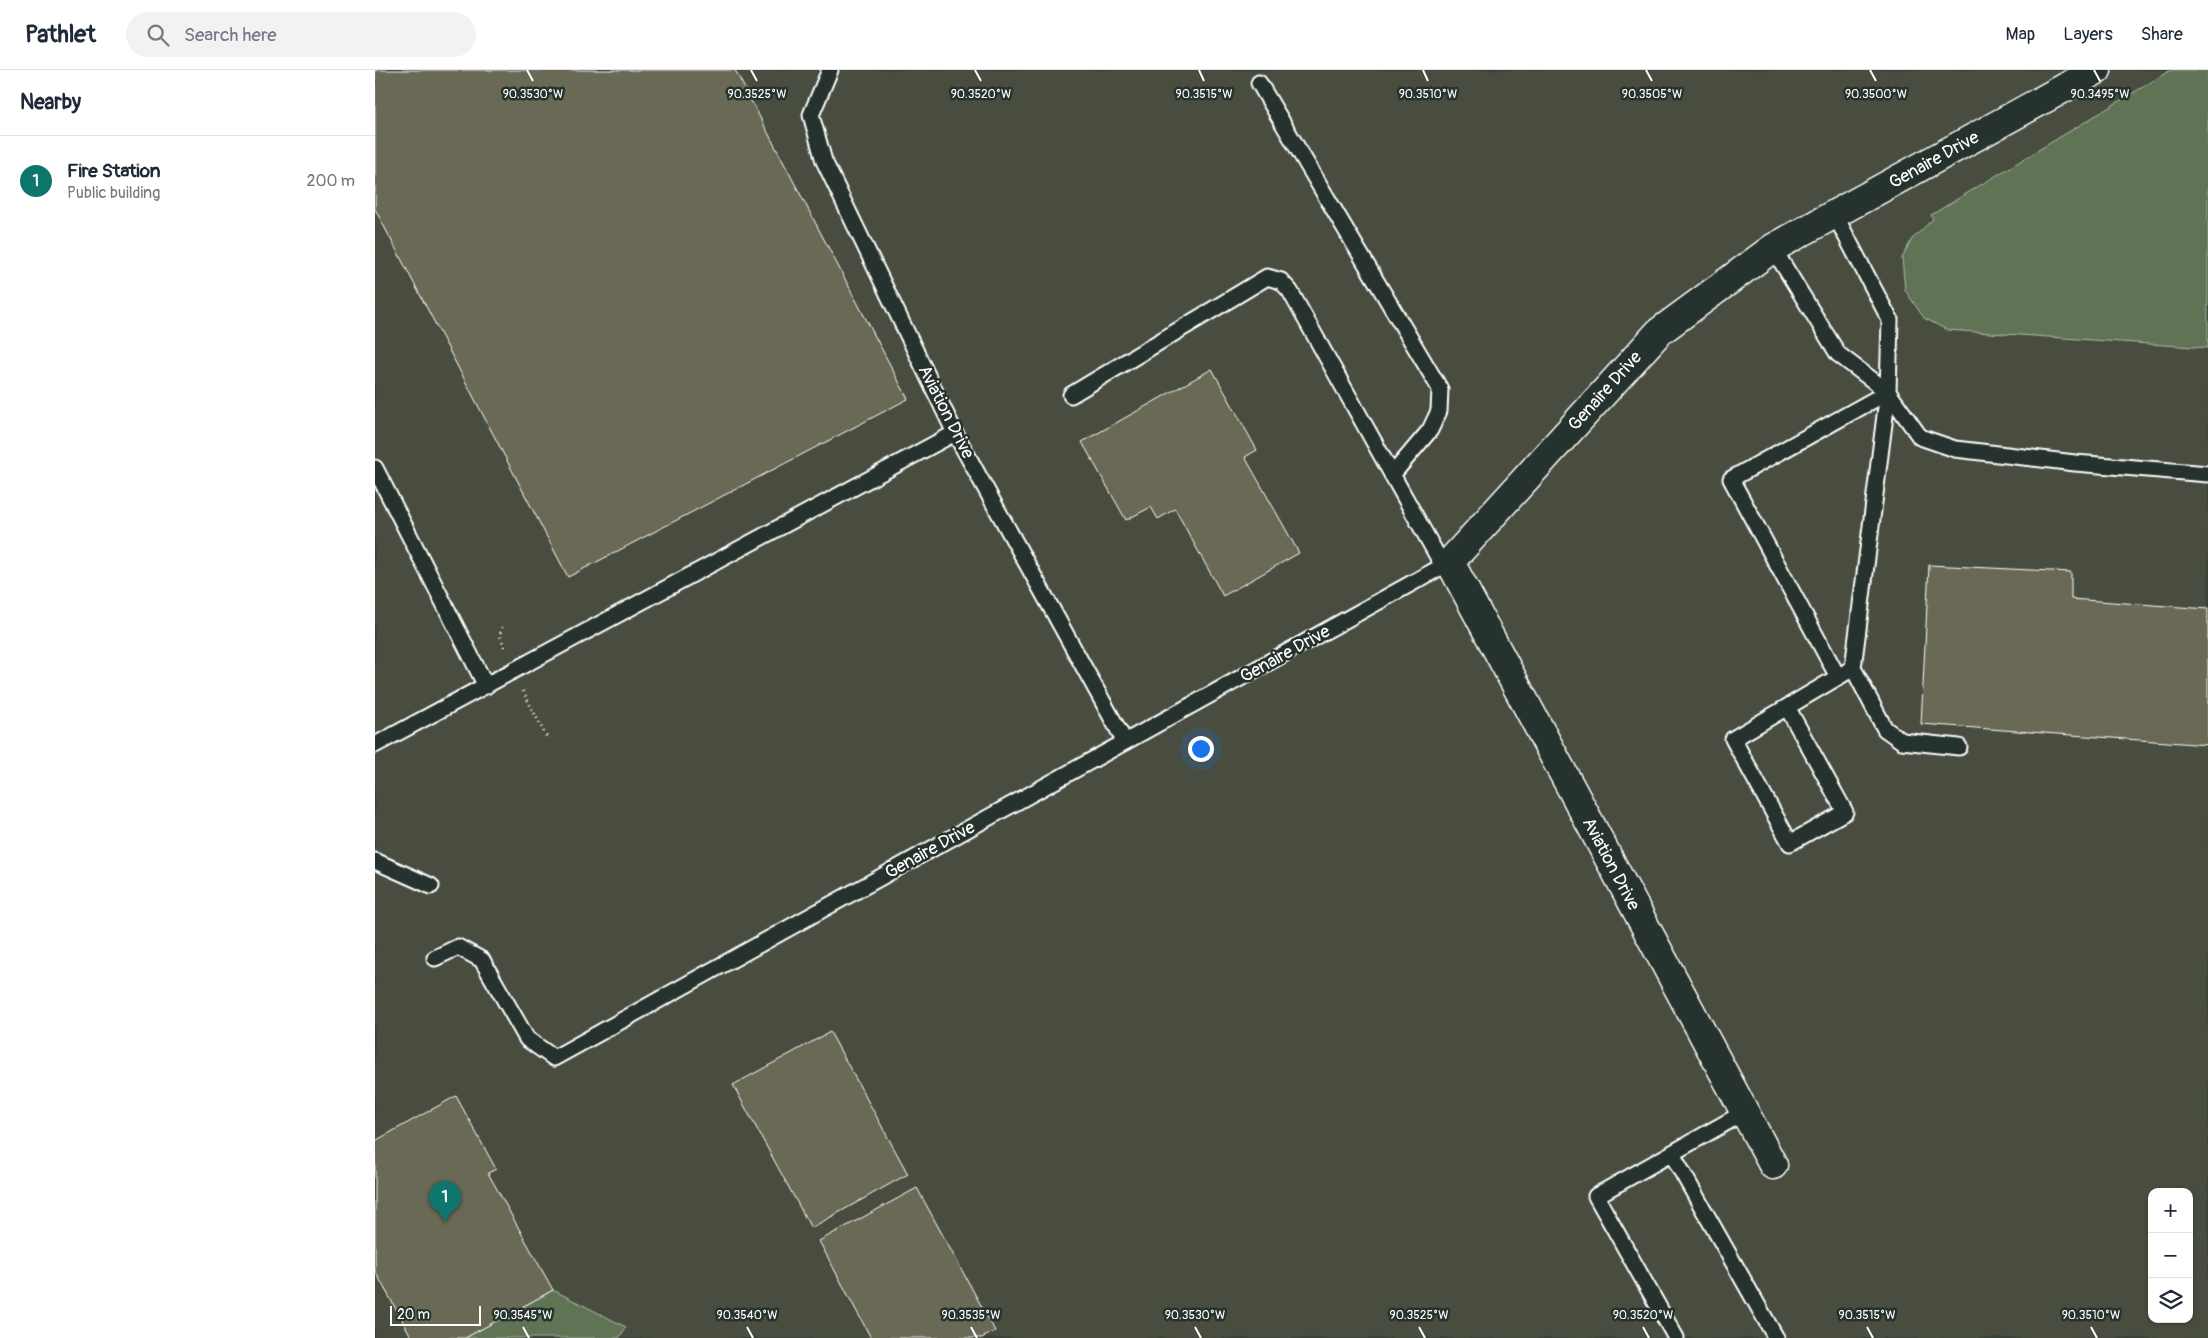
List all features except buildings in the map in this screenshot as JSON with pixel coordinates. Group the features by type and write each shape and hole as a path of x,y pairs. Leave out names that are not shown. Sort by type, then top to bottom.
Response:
{"street":[{"name":"Genaire Drive","path":"1446,564 1659,332 1773,248 2097,70"},
{"name":"Aviation Drive","path":"1446,564 1773,1165"}],"lane":[{"name":"Aviation Drive","path":"830,70 811,115 824,161 955,433 1125,742"},
{"path":"1259,83 1441,389 1439,411 1430,430 1392,474"},
{"path":"1835,215 1890,320 1888,392 1853,668 1885,729 1902,741 1959,747"},
{"path":"1773,248 1838,354 1888,392 1920,437 1955,449 2075,463 2208,474"},
{"path":"1071,395 1267,277 1281,280 1290,291 1392,474 1446,564"},
{"path":"1838,677 1731,479 1888,392"},
{"path":"375,745 955,433"},
{"path":"375,468 486,686"},
{"name":"Genaire Drive","path":"435,958 458,947 482,960 527,1039 554,1058 1446,564"},
{"path":"1787,707 1845,812 1790,843 1733,739 1787,707 1838,677 1853,668"},
{"path":"375,862 431,886"},
{"path":"1675,1338 1596,1196 1745,1112"},
{"path":"1672,1154 1776,1338"}],"shaded area":[{"path":"375,70 2208,70 2208,1338 375,1338"}],"green space":[{"path":"2171,70 2208,70 2208,348 1947,330 1924,318 1905,290 1902,258 1912,239 1933,219 1931,215"},
{"path":"553,1290 626,1327 619,1338 465,1338"}],"place":[{"name":"Fire Station","path":"445,1222"}]}
